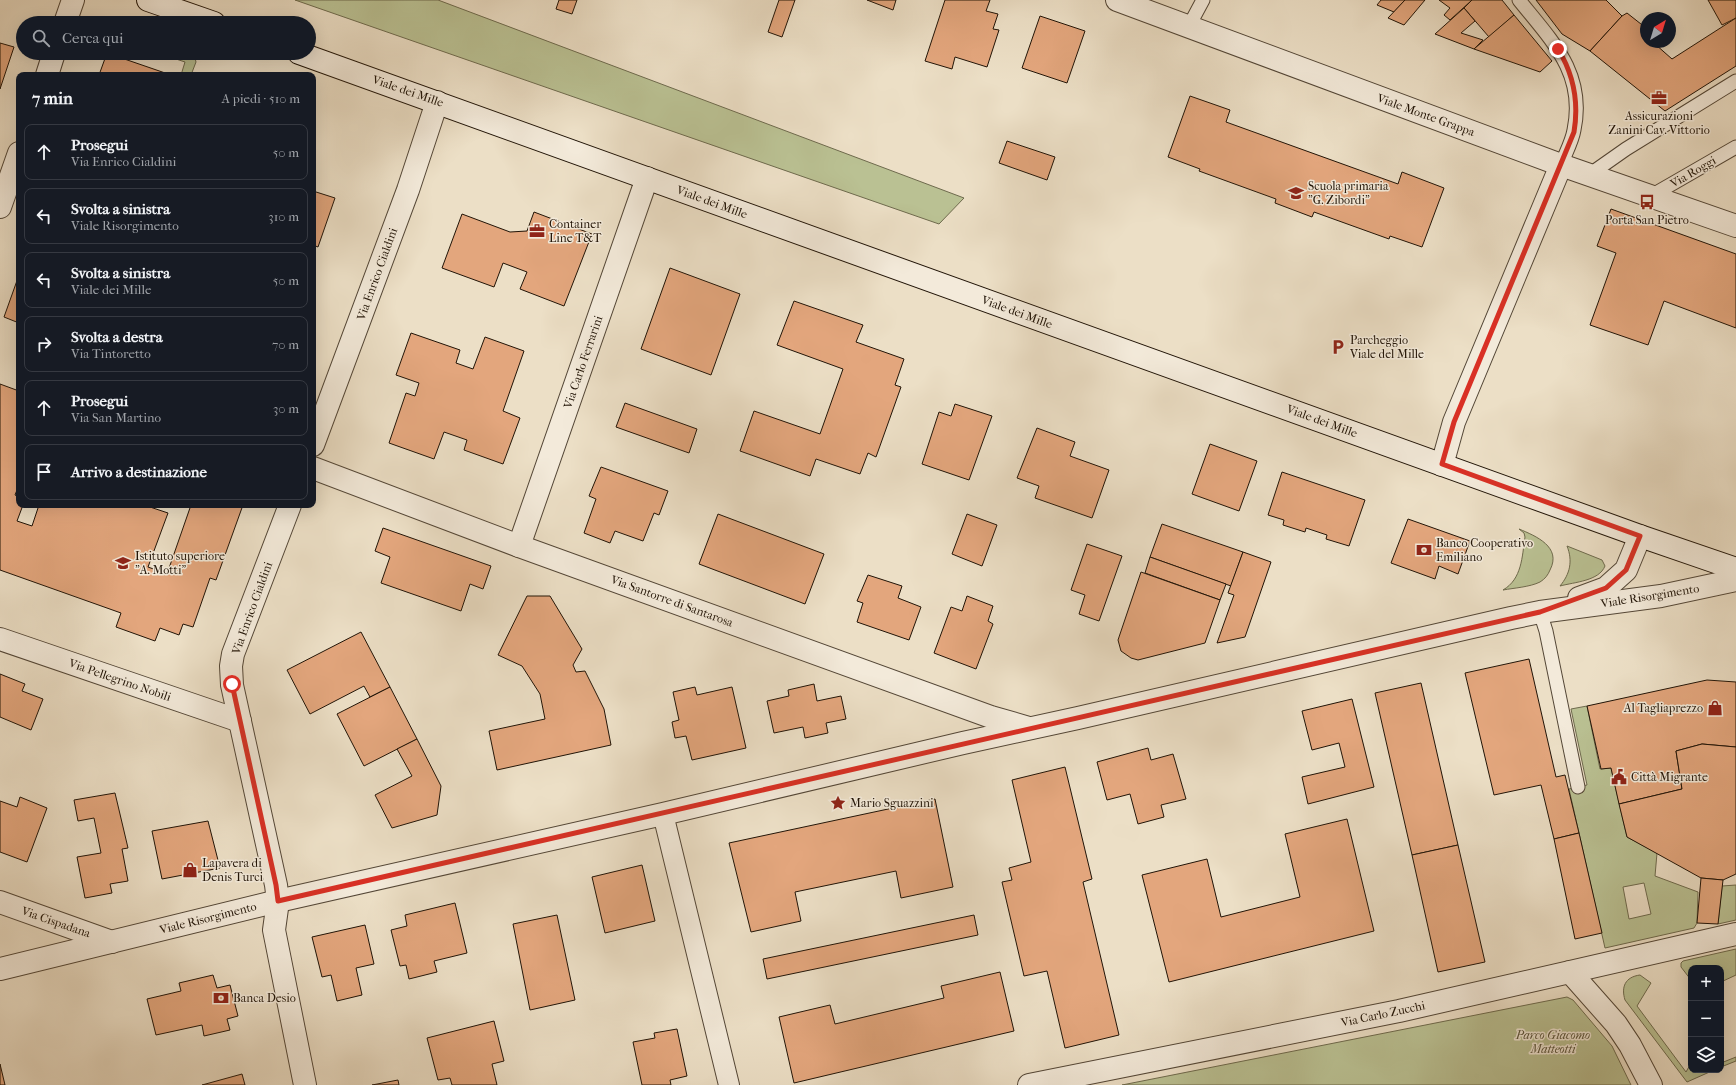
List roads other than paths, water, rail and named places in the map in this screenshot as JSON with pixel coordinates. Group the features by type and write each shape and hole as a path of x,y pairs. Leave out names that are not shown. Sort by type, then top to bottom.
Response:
{"street":[{"path":"67,16 73,0"},
{"path":"148,0 194,16"},
{"name":"Viale Monte Grappa","path":"1117,0 1150,6 1189,26 1561,165 1736,226"},
{"name":"Viale dei Mille","path":"316,59 1640,536 1736,569"},
{"path":"48,72 52,60"},
{"name":"Via Enrico Cialdini","path":"316,437 408,190 437,102"},
{"path":"0,207 16,162"},
{"path":"1442,464 1454,422 1561,165"},
{"name":"Via Carlo Ferrarini","path":"519,546 647,178"},
{"name":"Via Santorre di Santarosa","path":"316,469 519,546 991,717 1032,728"},
{"name":"Via Enrico Cialdini","path":"289,508 234,654 232,684 276,885 278,901 274,930 305,1085"},
{"name":"Viale Risorgimento","path":"1540,612 1606,588 1626,570 1640,536"},
{"name":"Viale Risorgimento","path":"0,969 278,901 1540,612 1661,596 1736,580"},
{"name":"Via Pellegrino Nobili","path":"0,639 240,721"},
{"path":"663,814 729,1085"},
{"name":"Via Cispadana","path":"0,902 112,942"},
{"name":"Via Carlo Zucchi","path":"1029,1085 1399,1012 1736,934"},
{"path":"1570,972 1616,1024 1630,1045 1651,1085"}],"lane":[{"path":"1189,26 1202,0"},
{"path":"1519,0 1558,49 1567,63 1574,89 1576,117 1574,132 1561,165"},
{"path":"1589,175 1626,149 1736,80"},
{"name":"Via Roggi","path":"1651,196 1736,147"},
{"path":"1540,612 1546,631 1578,787"}],"place":[{"name":"Assicurazioni Zanini Cav. Vittorio","path":"1659,98"},
{"name":"Scuola primaria \"G. Zibordi\"","path":"1296,193"},
{"name":"Porta San Pietro","path":"1647,202"},
{"name":"Container Line T&T","path":"537,231"},
{"name":"Parcheggio Viale del Mille","path":"1338,347"},
{"name":"Banco Cooperativo Emiliano","path":"1424,550"},
{"name":"Istituto superiore \"A. Motti\"","path":"123,563"},
{"name":"Al Tagliaprezzo","path":"1715,708"},
{"name":"Città Migrante","path":"1619,777"},
{"name":"Mario Sguazzini","path":"838,803"},
{"name":"Lapavera di Denis Turci","path":"190,870"},
{"name":"Banca Desio","path":"221,998"}],"park label":[{"name":"Parco Giacomo Matteotti","path":"1553,1042"}]}
